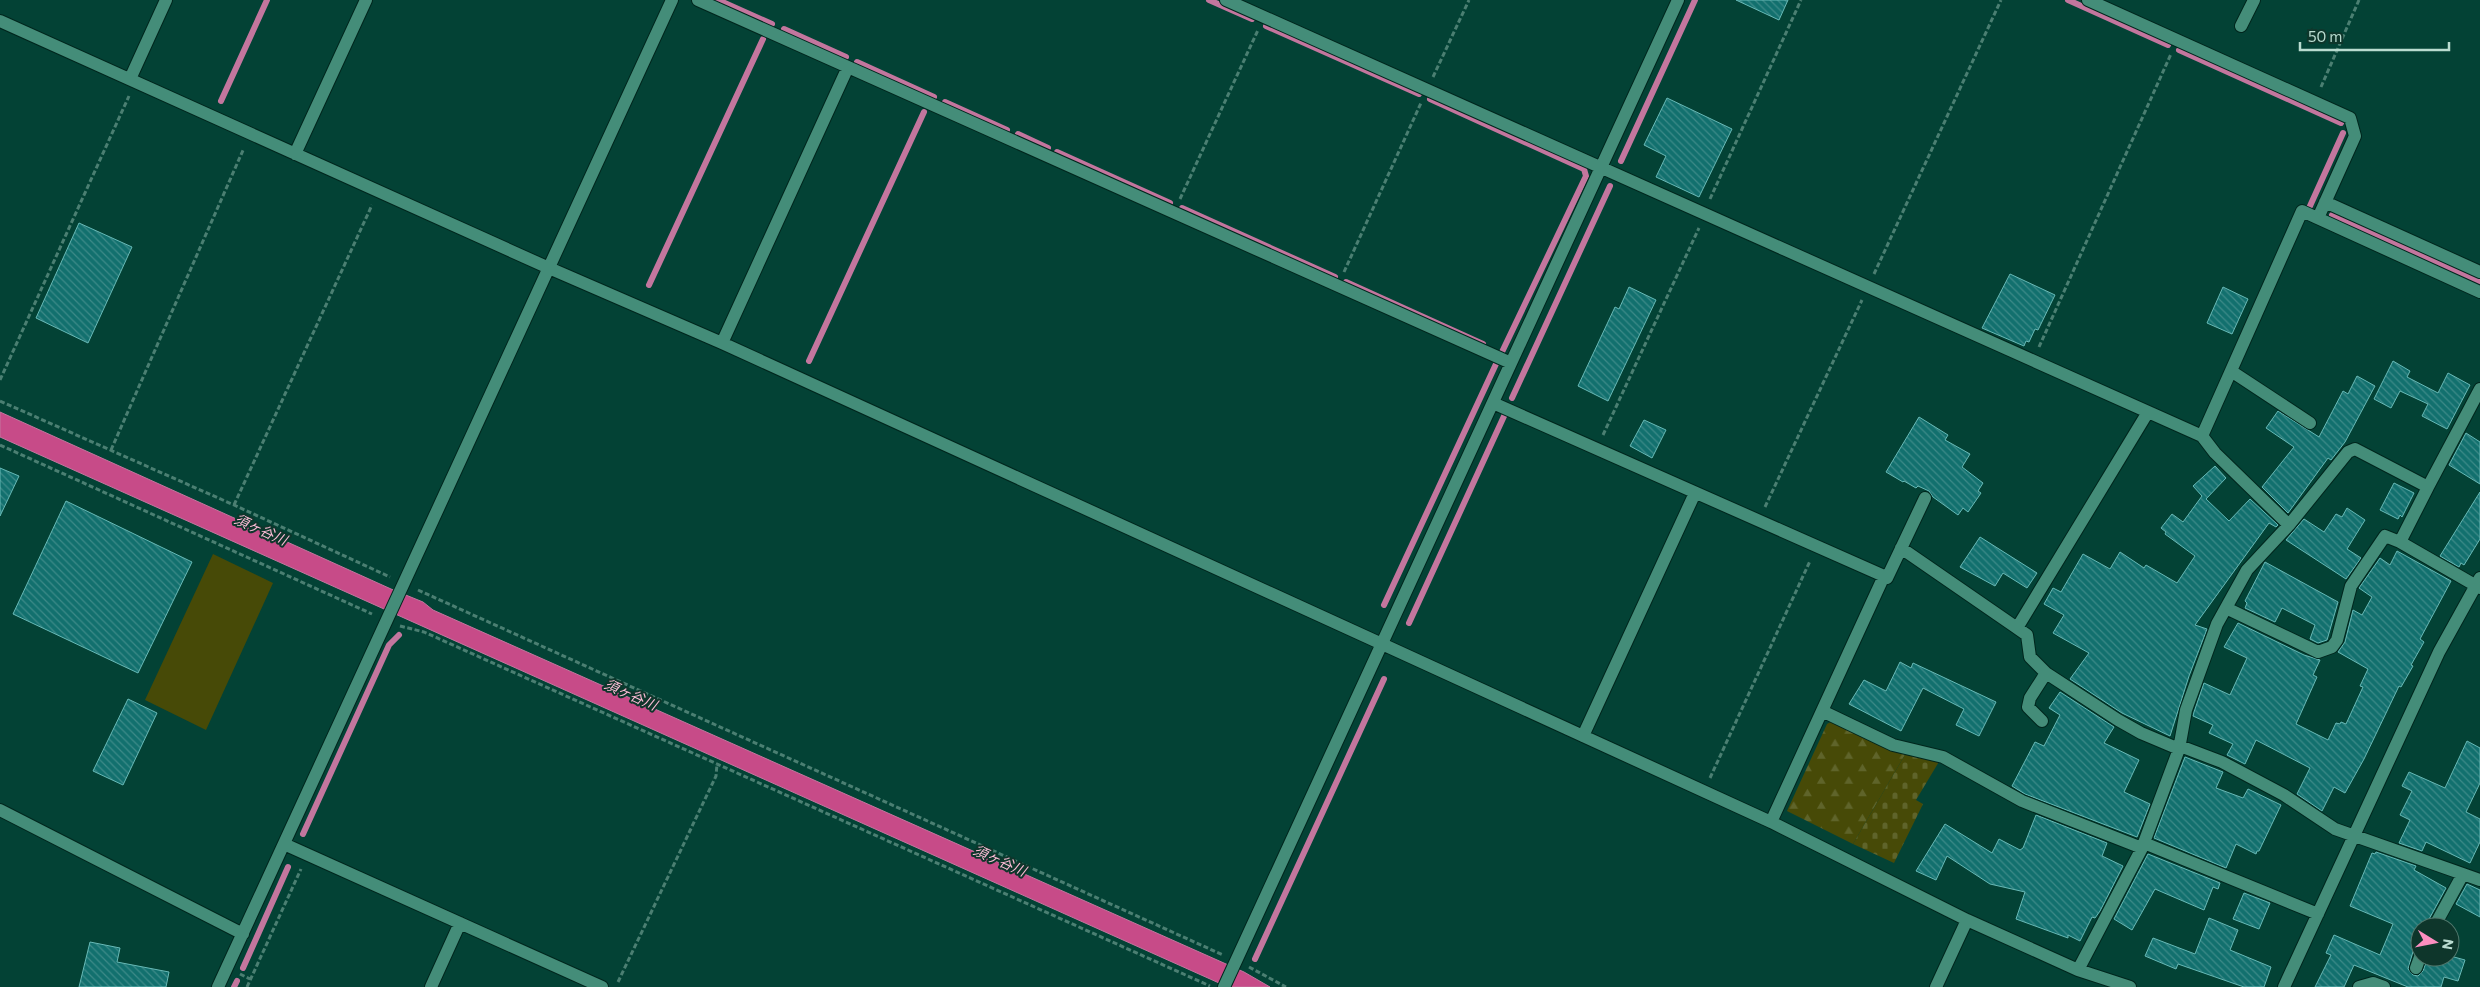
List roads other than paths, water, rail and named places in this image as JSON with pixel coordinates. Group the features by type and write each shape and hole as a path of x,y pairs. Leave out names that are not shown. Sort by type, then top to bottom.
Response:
{"street":[{"path":"133,80 166,0"},
{"path":"295,154 366,0"},
{"path":"218,987 672,0"},
{"path":"698,0 1511,363"},
{"path":"1226,0 2202,436 2214,453 2289,525"},
{"path":"1224,987 1678,0"},
{"path":"2088,0 2350,118 2355,136 2318,218"},
{"path":"2241,26 2254,0"},
{"path":"0,21 549,268 722,343 1382,644 1771,822 1967,920 2078,970 2130,987"},
{"path":"722,343 848,67"},
{"path":"2325,202 2480,272"},
{"path":"2202,436 2302,211 2480,292"},
{"path":"2231,371 2310,423"},
{"path":"2400,542 2480,389"},
{"path":"1492,403 1887,578 1926,498"},
{"path":"2018,628 2148,412"},
{"path":"2078,970 2143,846 2180,747 2186,710 2218,624 2247,570 2289,525 2348,452 2356,449 2428,487"},
{"path":"1583,736 1695,493"},
{"path":"2226,608 2318,652 2332,647 2337,640 2342,614 2351,586 2385,536 2400,542 2478,584 2439,652 2284,987"},
{"path":"1901,548 2027,635 2030,657 2046,673 2118,720 2141,733 2222,762 2284,795 2335,829 2480,880"},
{"path":"1771,822 1884,576"},
{"path":"2042,721 2028,707 2030,698 2046,673"},
{"path":"1822,711 1893,745 1943,757 2022,802 2143,846 2318,914"},
{"path":"0,810 243,934"},
{"path":"284,844 601,987"},
{"path":"2439,917 2463,874"},
{"path":"1936,987 1967,920"},
{"path":"431,987 460,923"},
{"path":"2359,987 2373,983 2384,987"}],"waterway":[{"path":"221,101 267,0"},
{"path":"718,0 772,24"},
{"path":"1209,0 1252,19"},
{"path":"1621,161 1695,0"},
{"path":"2068,0 2168,45"},
{"path":"1266,26 1419,94"},
{"path":"784,29 846,57"},
{"path":"649,285 763,39"},
{"path":"2179,50 2341,123"},
{"path":"857,62 934,97"},
{"path":"1430,99 1584,169 1586,176 1502,352"},
{"path":"945,102 1007,130"},
{"path":"809,361 924,112"},
{"path":"2310,206 2343,133"},
{"path":"1018,134 1048,148"},
{"path":"1057,152 1170,203"},
{"path":"1512,398 1610,186"},
{"path":"1182,208 1335,277"},
{"path":"2332,215 2480,282"},
{"path":"1346,282 1483,344"},
{"path":"1384,605 1496,364"},
{"path":"1409,623 1505,414"},
{"path":"303,834 389,645 399,635"},
{"path":"1255,959 1384,679"},
{"path":"243,968 288,867"},
{"path":"234,987 237,981"}],"water label":[{"name":"須ヶ谷川","path":"261,529"},
{"name":"須ヶ谷川","path":"631,694"},
{"name":"須ヶ谷川","path":"1000,860"}]}
